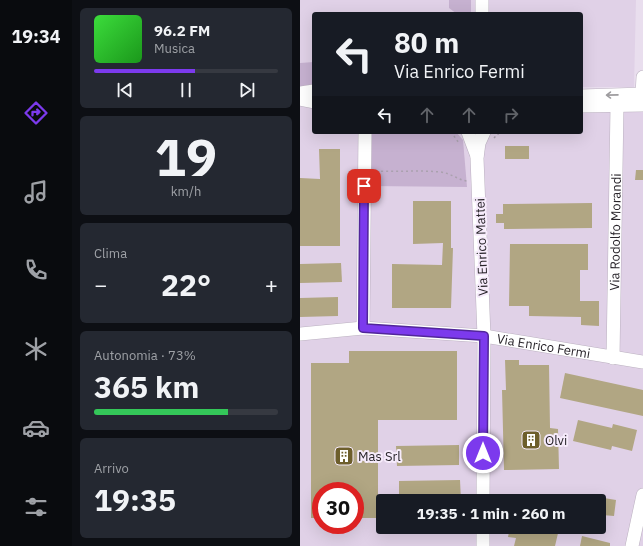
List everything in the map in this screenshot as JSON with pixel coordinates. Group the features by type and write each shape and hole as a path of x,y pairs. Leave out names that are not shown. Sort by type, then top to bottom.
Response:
{"street":[{"path":"482,0 482,12"},
{"path":"643,77 643,98"},
{"path":"300,93 312,91"},
{"path":"583,96 643,98"},
{"path":"583,106 617,106 643,98"},
{"path":"300,99 312,102"},
{"name":"Via Rodolfo Morandi","path":"613,358 617,106"},
{"path":"363,328 365,134"},
{"name":"Via Enrico Mattei","path":"469,134 477,158"},
{"name":"Via Enrico Mattei","path":"483,134 479,144 477,158 484,336 483,494"},
{"name":"Via Enrico Fermi","path":"300,334 363,328 484,336 643,362"},
{"path":"632,546 643,495"},
{"path":"483,534 483,546"}],"path":[{"path":"365,170 392,172 440,172 452,174 462,181 478,183"}],"shaded area":[{"path":"300,0 636,0 634,87 583,87 583,12 312,12 312,88 300,88"},
{"path":"449,0 471,0 471,12 454,12 449,8"},
{"path":"312,62 312,88 300,88 300,63"},
{"path":"300,106 312,106 312,134 583,134 583,108 643,109 643,546 300,546"},
{"path":"370,134 458,134 463,140 467,187 370,186"}],"building":[{"path":"505,146 529,146 529,159 505,159"},
{"path":"319,149 340,149 340,246 300,246 300,178 320,179"},
{"path":"636,170 643,170 643,180 635,180"},
{"path":"413,201 451,201 451,248 453,248 451,308 392,308 392,264 442,265 443,243 413,244"},
{"path":"592,203 592,228 504,229 504,223 496,223 496,214 503,214 503,204"},
{"path":"510,244 588,244 588,270 580,270 580,301 599,301 599,326 581,325 581,317 529,316 529,306 509,306"},
{"path":"341,263 342,282 300,283 300,264"},
{"path":"338,297 338,316 300,317 300,298"},
{"name":"Mas Srl","path":"349,351 457,351 457,420 378,420 378,494 376,494 376,518 364,518 364,482 312,482 311,518 311,363 349,363"},
{"name":"Olvi","path":"505,360 519,360 519,365 549,365 550,428 558,429 559,469 504,470 502,390 506,390"},
{"path":"565,373 643,390 643,416 560,398"},
{"path":"578,420 612,428 613,424 637,430 632,451 612,446 611,450 573,441"},
{"path":"459,445 459,465 397,466 396,446"},
{"path":"460,480 461,494 399,494 399,481"},
{"path":"606,498 616,500 614,516 606,515"},
{"path":"509,534 558,534 555,546 514,546 516,538 508,537"},
{"path":"582,536 610,543 610,546 580,546"}],"place":[{"name":"Olvi","path":"531,440"},
{"name":"Mas Srl","path":"344,456"}],"route":[{"path":"364,186 363,328 484,336 483,453"}]}
